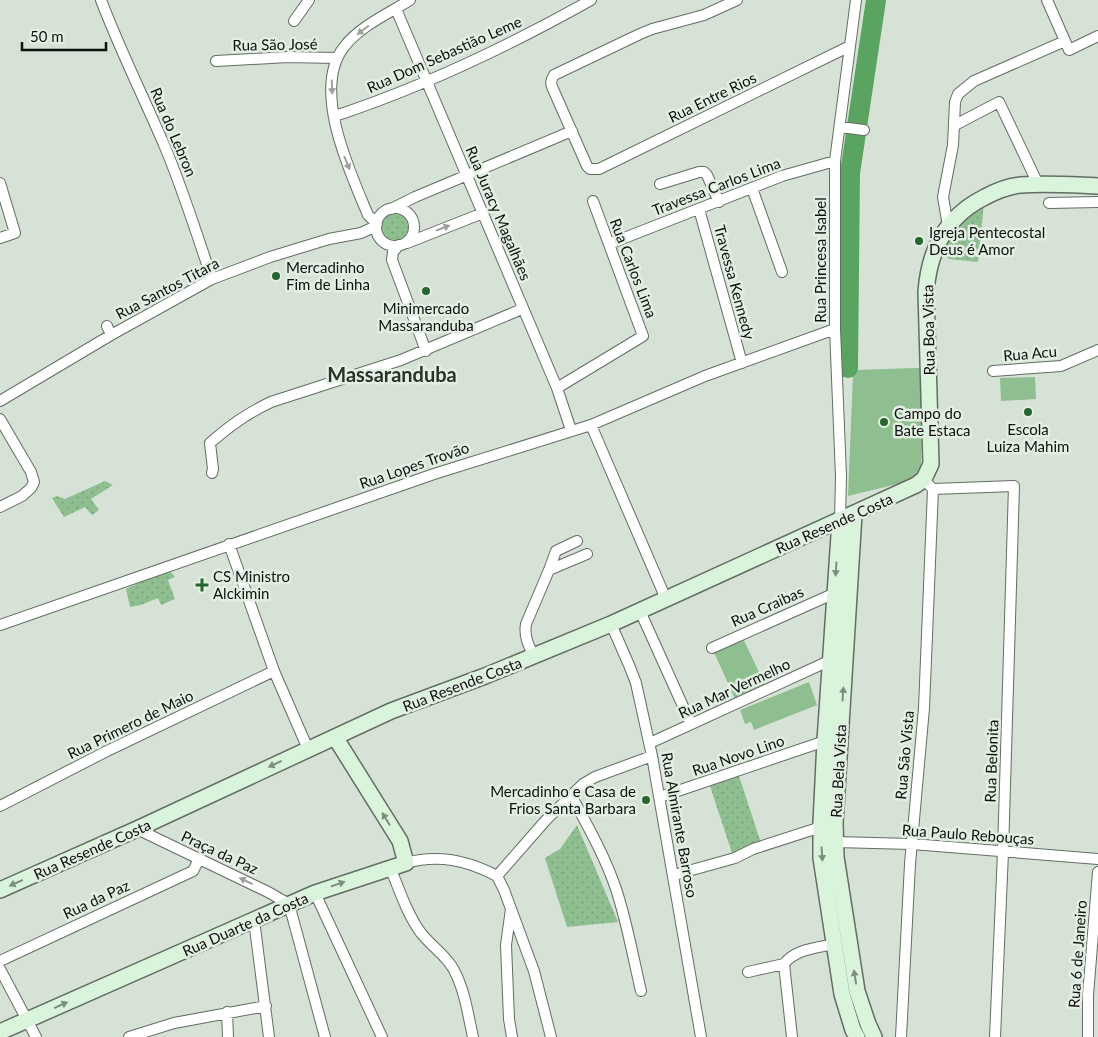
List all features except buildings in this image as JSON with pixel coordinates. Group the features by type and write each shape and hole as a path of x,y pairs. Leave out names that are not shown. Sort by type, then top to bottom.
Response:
{"main road":[{"name":"Rua Boa Vista","path":"928,484 931,464 927,274 932,257 948,226 960,212 975,202 1006,188 1038,184 1098,186"},
{"name":"Rua Resende Costa","path":"0,890 137,829 391,711 611,624 722,572 909,489 928,484"},
{"name":"Rua Bela Vista","path":"847,518 835,592 821,827 822,858 842,994 861,1033"},
{"name":"Rua Bela Vista","path":"847,518 835,842 857,991 861,1033"},
{"path":"335,736 400,841 406,863"},
{"name":"Rua Duarte da Costa","path":"0,1032 315,893 406,863"}],"street":[{"name":"Rua do Lebron","path":"101,0 183,190 212,279"},
{"path":"294,21 309,0"},
{"path":"410,0 358,33 345,45 336,58 332,77 336,130 344,157 368,215 387,244 398,247 483,213"},
{"name":"Rua Dom Sebastião Leme","path":"335,116 428,81 510,42 591,0"},
{"path":"377,229 380,216 391,209 415,197 572,131 551,84 554,75 652,29 704,15 737,0"},
{"name":"Rua Princesa Isabel","path":"847,518 841,476 835,329 835,161 856,0"},
{"path":"1047,0 1069,50 1098,36"},
{"name":"Rua Juracy Magalhães","path":"396,9 557,388 571,430"},
{"path":"948,226 943,197 955,126 955,102 958,94 974,81 1065,40"},
{"name":"Rua Entre Rios","path":"572,131 587,166 590,169 599,168 850,46"},
{"name":"Rua São José","path":"216,61 288,57 336,58"},
{"path":"955,126 999,102 1038,184"},
{"path":"840,127 864,130"},
{"name":"Travessa Carlos Lima","path":"609,244 752,188 802,170 835,161"},
{"path":"660,184 704,172 718,202"},
{"path":"0,183 15,233 0,238"},
{"path":"752,188 782,272"},
{"name":"Rua Carlos Lima","path":"557,388 643,336 593,201"},
{"path":"1049,204 1098,202"},
{"path":"391,209 404,210 413,221 413,234 409,240 398,247 392,260 426,351"},
{"name":"Travessa Kennedy","path":"699,210 742,363"},
{"name":"Rua Santos Titara","path":"0,400 109,330 212,279 270,257 329,239 377,229"},
{"path":"212,473 210,444 248,412 271,402 426,351 522,309"},
{"name":"Rua Lopes Trovão","path":"0,625 434,474 591,425 705,376 835,329"},
{"name":"Rua Acu","path":"993,371 1061,366 1098,350"},
{"path":"0,419 34,482 32,488 22,496 0,507"},
{"path":"591,425 666,599"},
{"name":"Rua Belonita","path":"928,484 1014,486 1003,852 995,1037"},
{"name":"Rua São Vista","path":"901,1037 912,844 924,708 928,484"},
{"path":"534,656 526,640 526,624 556,551 577,541"},
{"path":"229,544 274,671 308,749"},
{"path":"549,570 587,554"},
{"name":"Rua Craibas","path":"712,648 835,592"},
{"path":"640,611 691,724"},
{"name":"Rua Almirante Barroso","path":"611,624 630,664 650,743 701,1037"},
{"name":"Rua Mar Vermelho","path":"650,743 830,660"},
{"name":"Rua Primero de Maio","path":"0,806 106,751 274,671"},
{"name":"Rua Novo Lino","path":"660,797 825,741"},
{"path":"551,1037 534,971 497,876 571,794 583,784 595,777 652,756"},
{"path":"571,794 602,856 615,888 628,928 641,991"},
{"path":"674,875 735,858 753,849 821,827"},
{"name":"Praça da Paz","path":"137,829 289,904"},
{"name":"Rua Paulo Rebouças","path":"835,842 912,844 1098,859"},
{"name":"Rua Duarte da Costa","path":"406,863 422,859 450,859 482,868 497,876"},
{"name":"Rua da Paz","path":"0,960 193,870 199,860"},
{"path":"390,868 414,923 422,934 448,959 462,986 473,1037"},
{"name":"Rua 6 de Janeiro","path":"1088,1037 1088,995 1098,872"},
{"path":"315,893 382,1037"},
{"path":"289,904 325,1037"},
{"path":"511,908 506,945 509,1019 512,1037"},
{"path":"254,920 269,1037"},
{"path":"748,972 784,964 795,954 834,944"},
{"path":"784,964 792,1037"},
{"path":"0,969 36,1037"},
{"path":"129,1037 174,1023 266,1006"},
{"path":"227,1012 228,1037"}],"green space":[{"path":"984,203 978,262 949,259 941,249 959,220"},
{"path":"395,214 404,218 408,227 404,236 395,240 386,236 382,227 386,218"},
{"name":"Campo do Bate Estaca","path":"922,368 921,474 918,474 914,480 848,496 853,374 856,373 856,370"},
{"path":"1035,377 1036,399 1001,401 1000,378"},
{"path":"105,481 113,485 91,499 99,510 92,515 85,507 64,517 52,498 57,496 65,499"},
{"path":"168,569 175,577 168,580 175,599 161,605 158,598 130,607 126,589"},
{"path":"741,634 767,689 737,703 712,648"},
{"path":"809,682 817,705 754,730 751,722 745,724 740,710"},
{"path":"739,776 761,843 732,853 710,786"},
{"path":"577,825 618,922 567,927 545,858 560,849"}],"waterway":[{"path":"848,368 850,173 876,0"}],"place":[{"name":"Igreja Pentecostal Deus é Amor","path":"919,241"},
{"name":"Mercadinho Fim de Linha","path":"276,276"},
{"name":"Minimercado Massaranduba","path":"426,291"},
{"name":"Escola Luiza Mahim","path":"1028,412"},
{"name":"Campo do Bate Estaca","path":"884,422"},
{"name":"CS Ministro Alckimin","path":"202,585"},
{"name":"Mercadinho e Casa de Frios Santa Barbara","path":"646,800"}],"district":[{"name":"Massaranduba","path":"392,374"}]}
